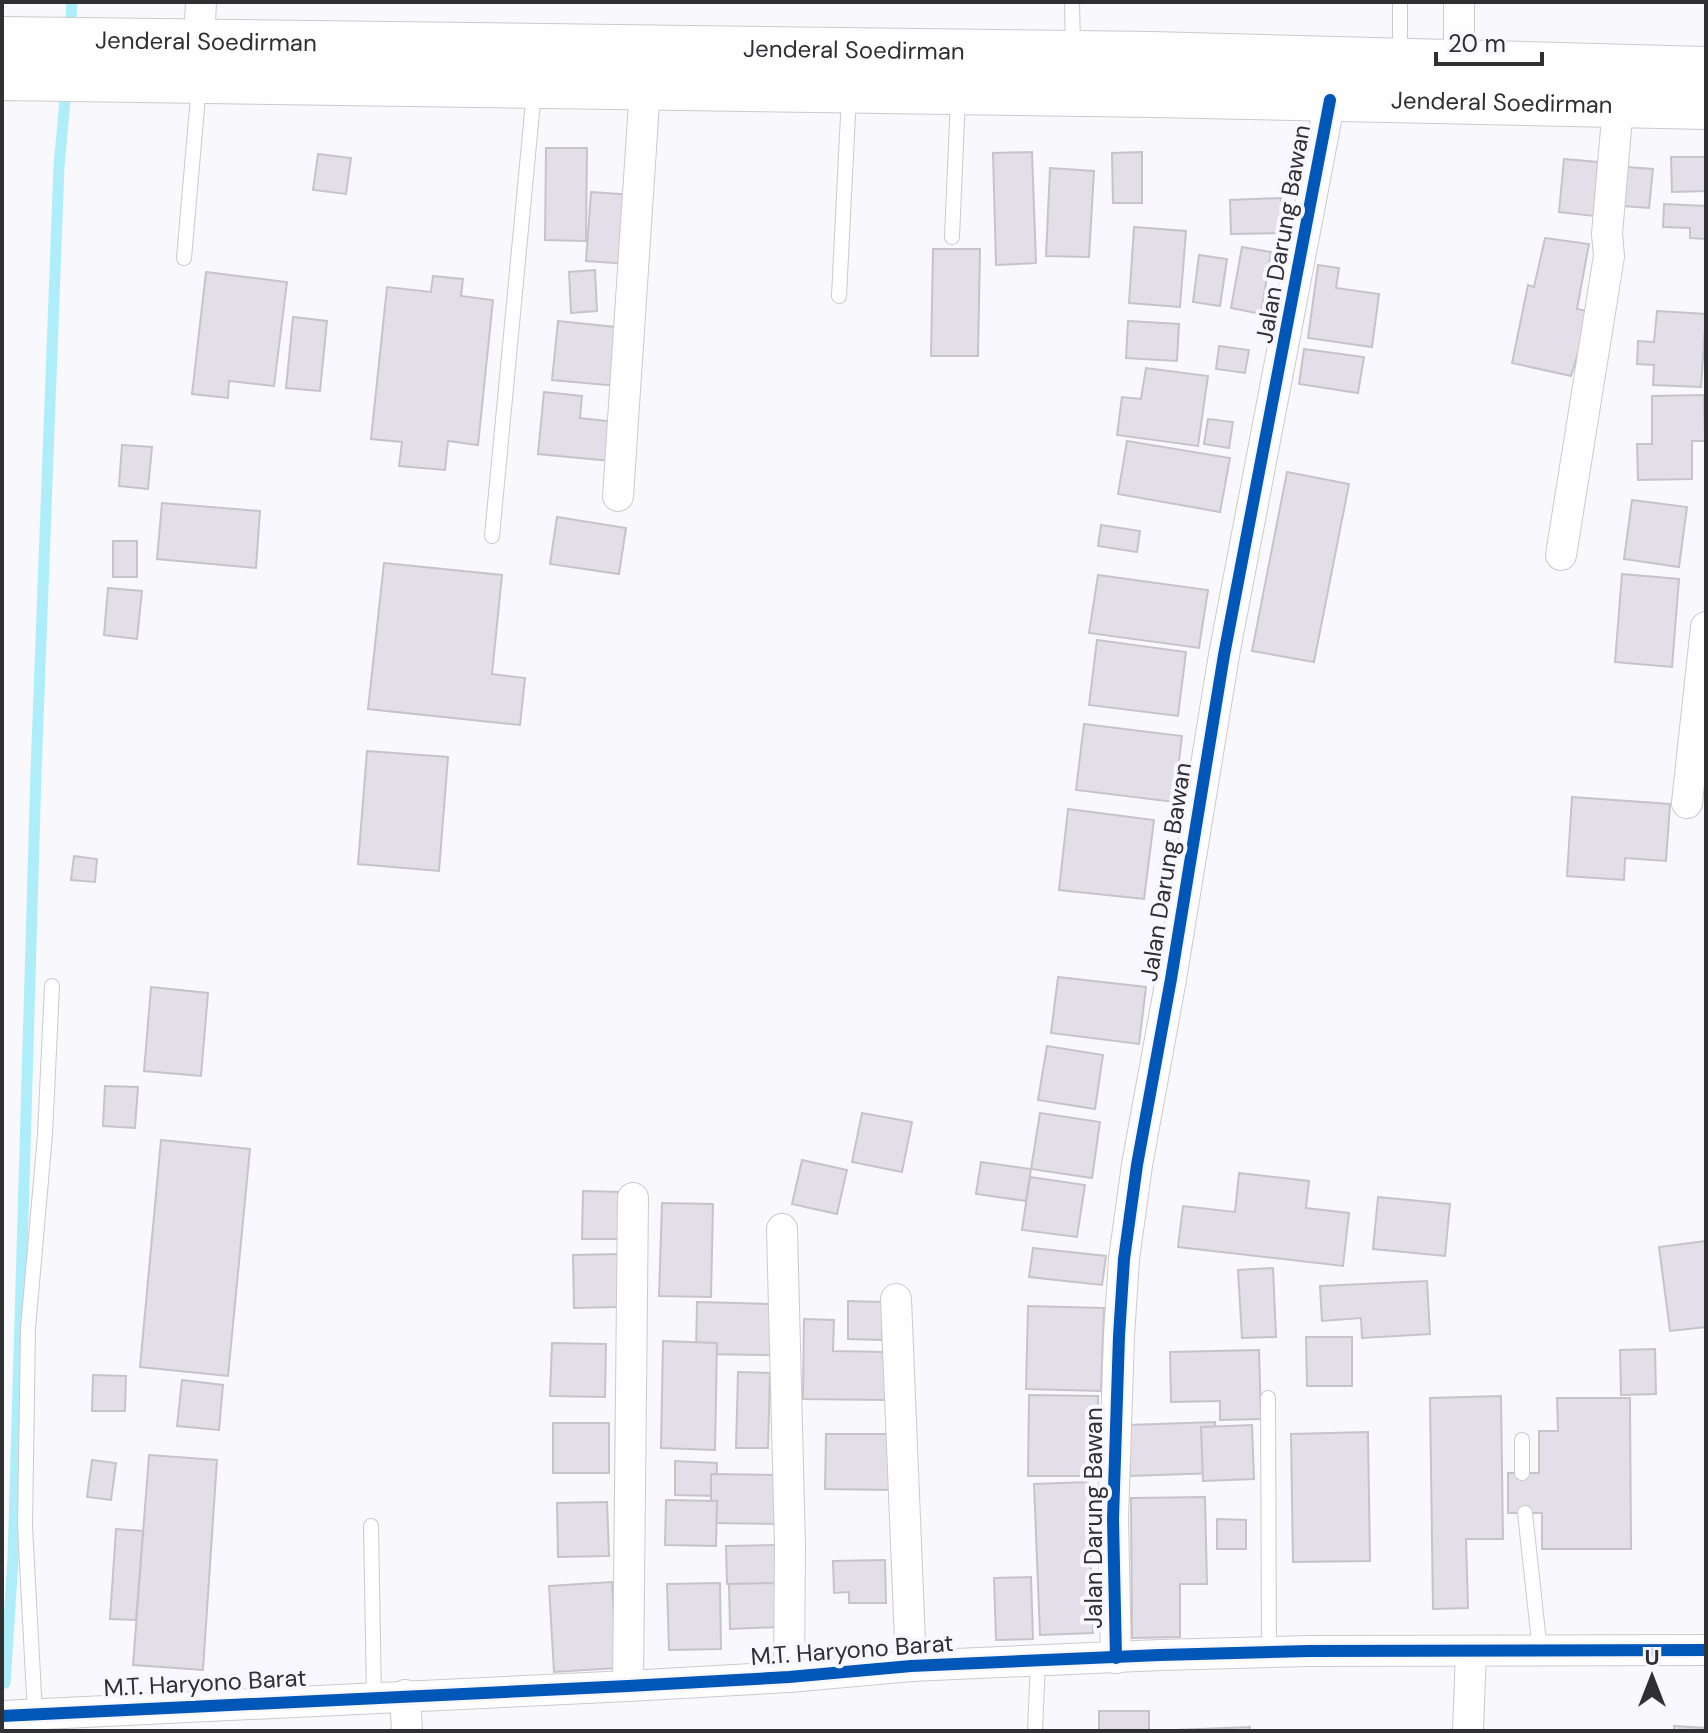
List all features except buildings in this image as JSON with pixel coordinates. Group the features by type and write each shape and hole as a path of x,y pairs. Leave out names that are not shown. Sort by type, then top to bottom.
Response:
{"highway":[{"name":"Jenderal Soedirman","path":"2,39 1073,54 1706,69"},
{"name":"Jenderal Soedirman","path":"2,78 200,41 535,87 1706,107"}],"street":[{"path":"1459,2 1459,63"},
{"path":"618,496 645,88"},
{"name":"Jalan Darung Bawan","path":"1116,1658 1113,1519 1124,1259 1137,1165 1224,655 1330,100"},
{"path":"1561,555 1609,256 1607,234 1618,106"},
{"path":"1687,803 1706,627"},
{"path":"628,1686 633,1198"},
{"path":"782,1229 790,1545 789,1677"},
{"path":"896,1299 911,1666"},
{"name":"M.T. Haryono Barat","path":"2,1716 41,1720 405,1695 789,1677 911,1666 1269,1652 1706,1650"},
{"path":"1468,1731 1471,1651"},
{"path":"405,1695 407,1731"}],"lane":[{"path":"1072,2 1073,54"},
{"path":"1400,2 1400,61"},
{"path":"184,258 200,41"},
{"path":"492,536 535,87"},
{"path":"839,296 849,91"},
{"path":"952,237 958,93"},
{"path":"41,1720 25,1526 28,1328 45,1135 52,986"},
{"path":"1268,1398 1269,1652"},
{"path":"1522,1440 1522,1473"},
{"path":"1525,1513 1540,1651"},
{"path":"371,1526 374,1697"},
{"path":"1035,1731 1038,1661"}],"waterway":[{"path":"71,18 72,2"},
{"path":"5,1683 13,1560 36,772 59,166 65,100"}],"cycle path":[{"path":"1116,1658 1113,1519 1124,1259 1137,1165 1224,655 1330,100"},
{"path":"2,1716 628,1686 911,1666 1160,1655 1309,1651 1706,1650"}]}
